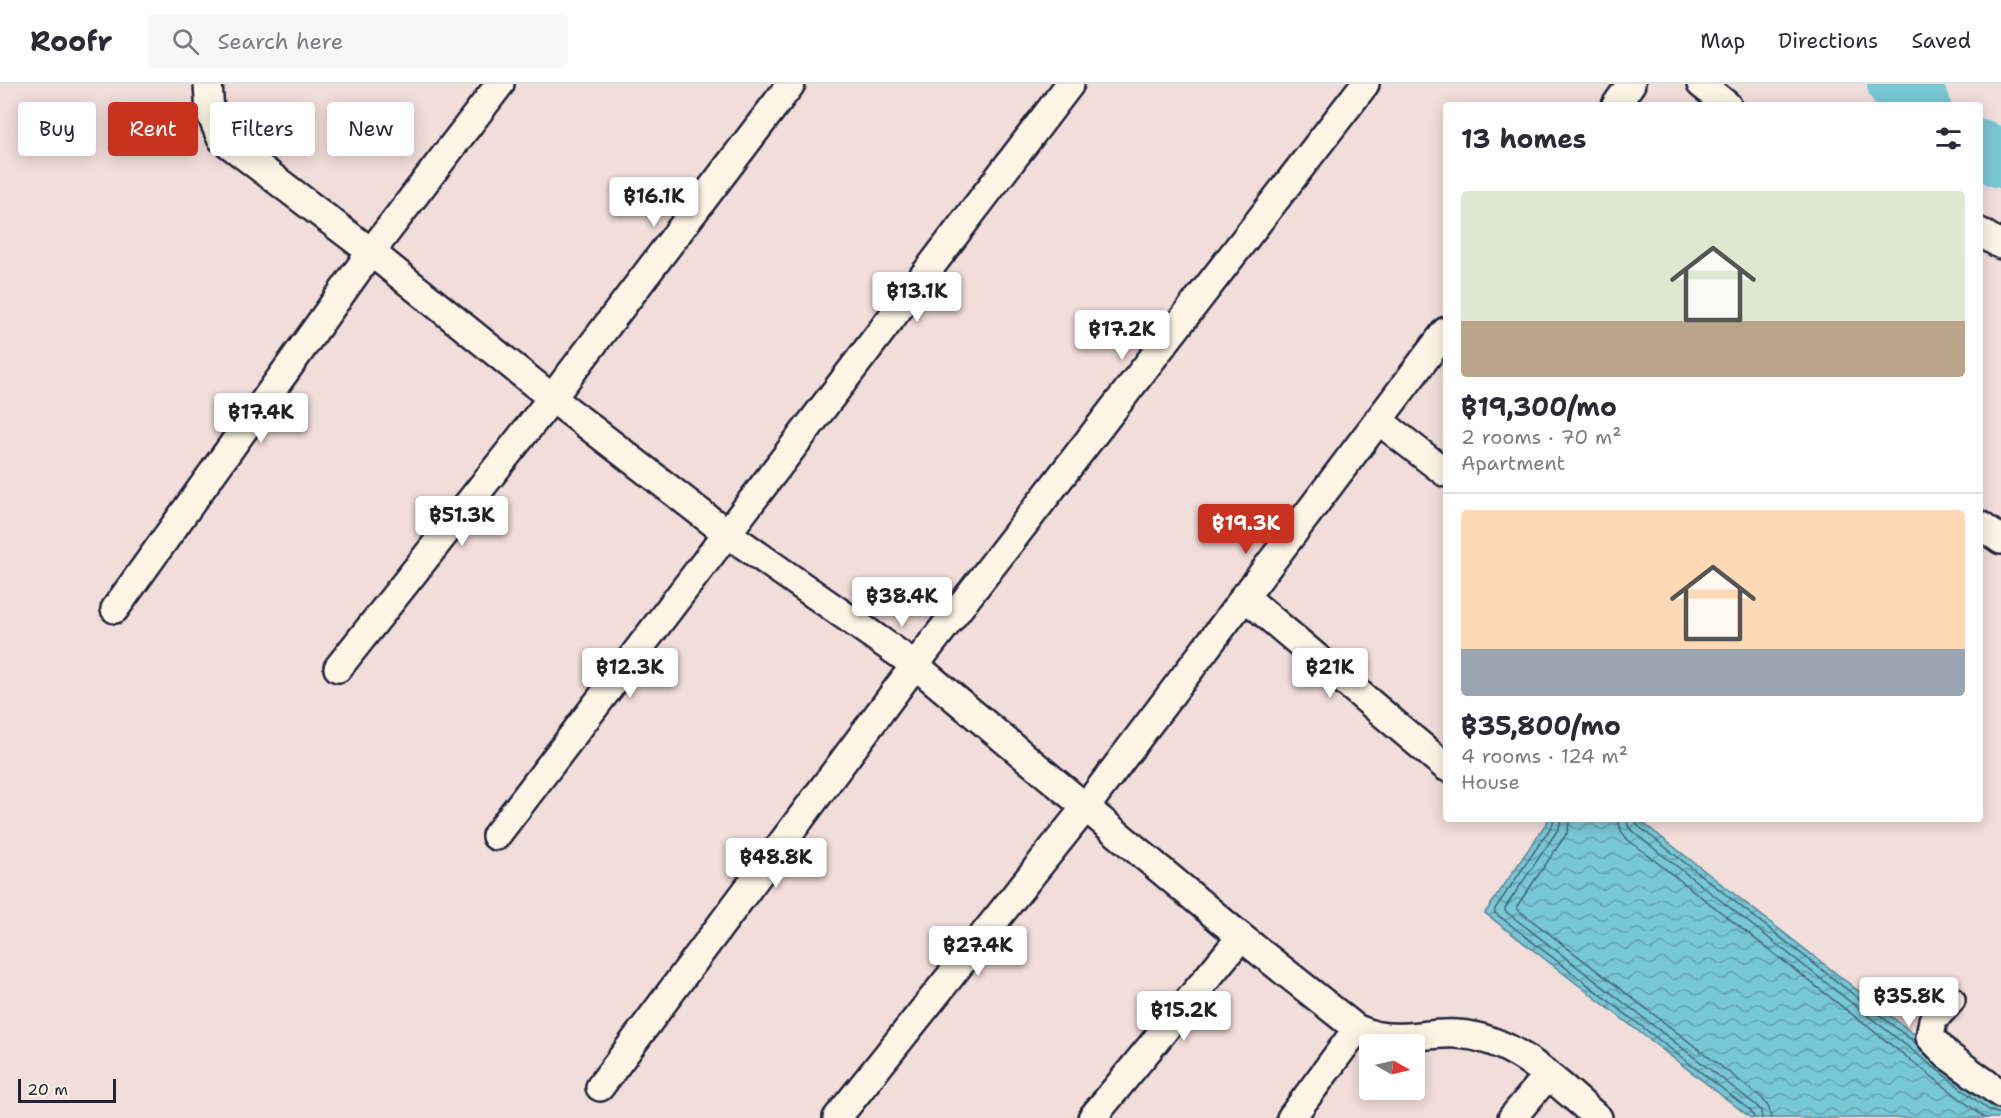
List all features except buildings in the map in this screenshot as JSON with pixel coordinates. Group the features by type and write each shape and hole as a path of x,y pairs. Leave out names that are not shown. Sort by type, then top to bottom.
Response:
{"street":[{"path":"208,84 210,112 221,138 371,252 552,398 728,534 915,665 1241,937 1357,1029 1377,1036 1397,1038 1458,1034 1498,1043 1548,1075 1598,1118"},
{"path":"115,609 371,252 500,84"},
{"path":"338,668 552,398 791,84"},
{"path":"496,836 1070,84"},
{"path":"600,1087 915,665 1365,84"},
{"path":"1618,102 1631,84"},
{"path":"1701,84 1723,102"},
{"path":"1983,234 2001,245"},
{"path":"837,1118 1085,808 1443,335"},
{"path":"1378,420 1443,471"},
{"path":"1983,527 2001,540"},
{"path":"1244,596 1443,764"},
{"path":"1092,1118 1241,937"},
{"path":"1951,1000 1933,1020 1930,1037 1947,1055 2001,1094"},
{"path":"1291,1118 1357,1029"},
{"path":"1512,1118 1548,1075"}],"water":[{"path":"1547,822 1642,822 2001,1102 2001,1118 1751,1118 1485,913"}],"waterway":[{"path":"1896,84 1918,102"},
{"path":"1983,150 2001,159"}]}
